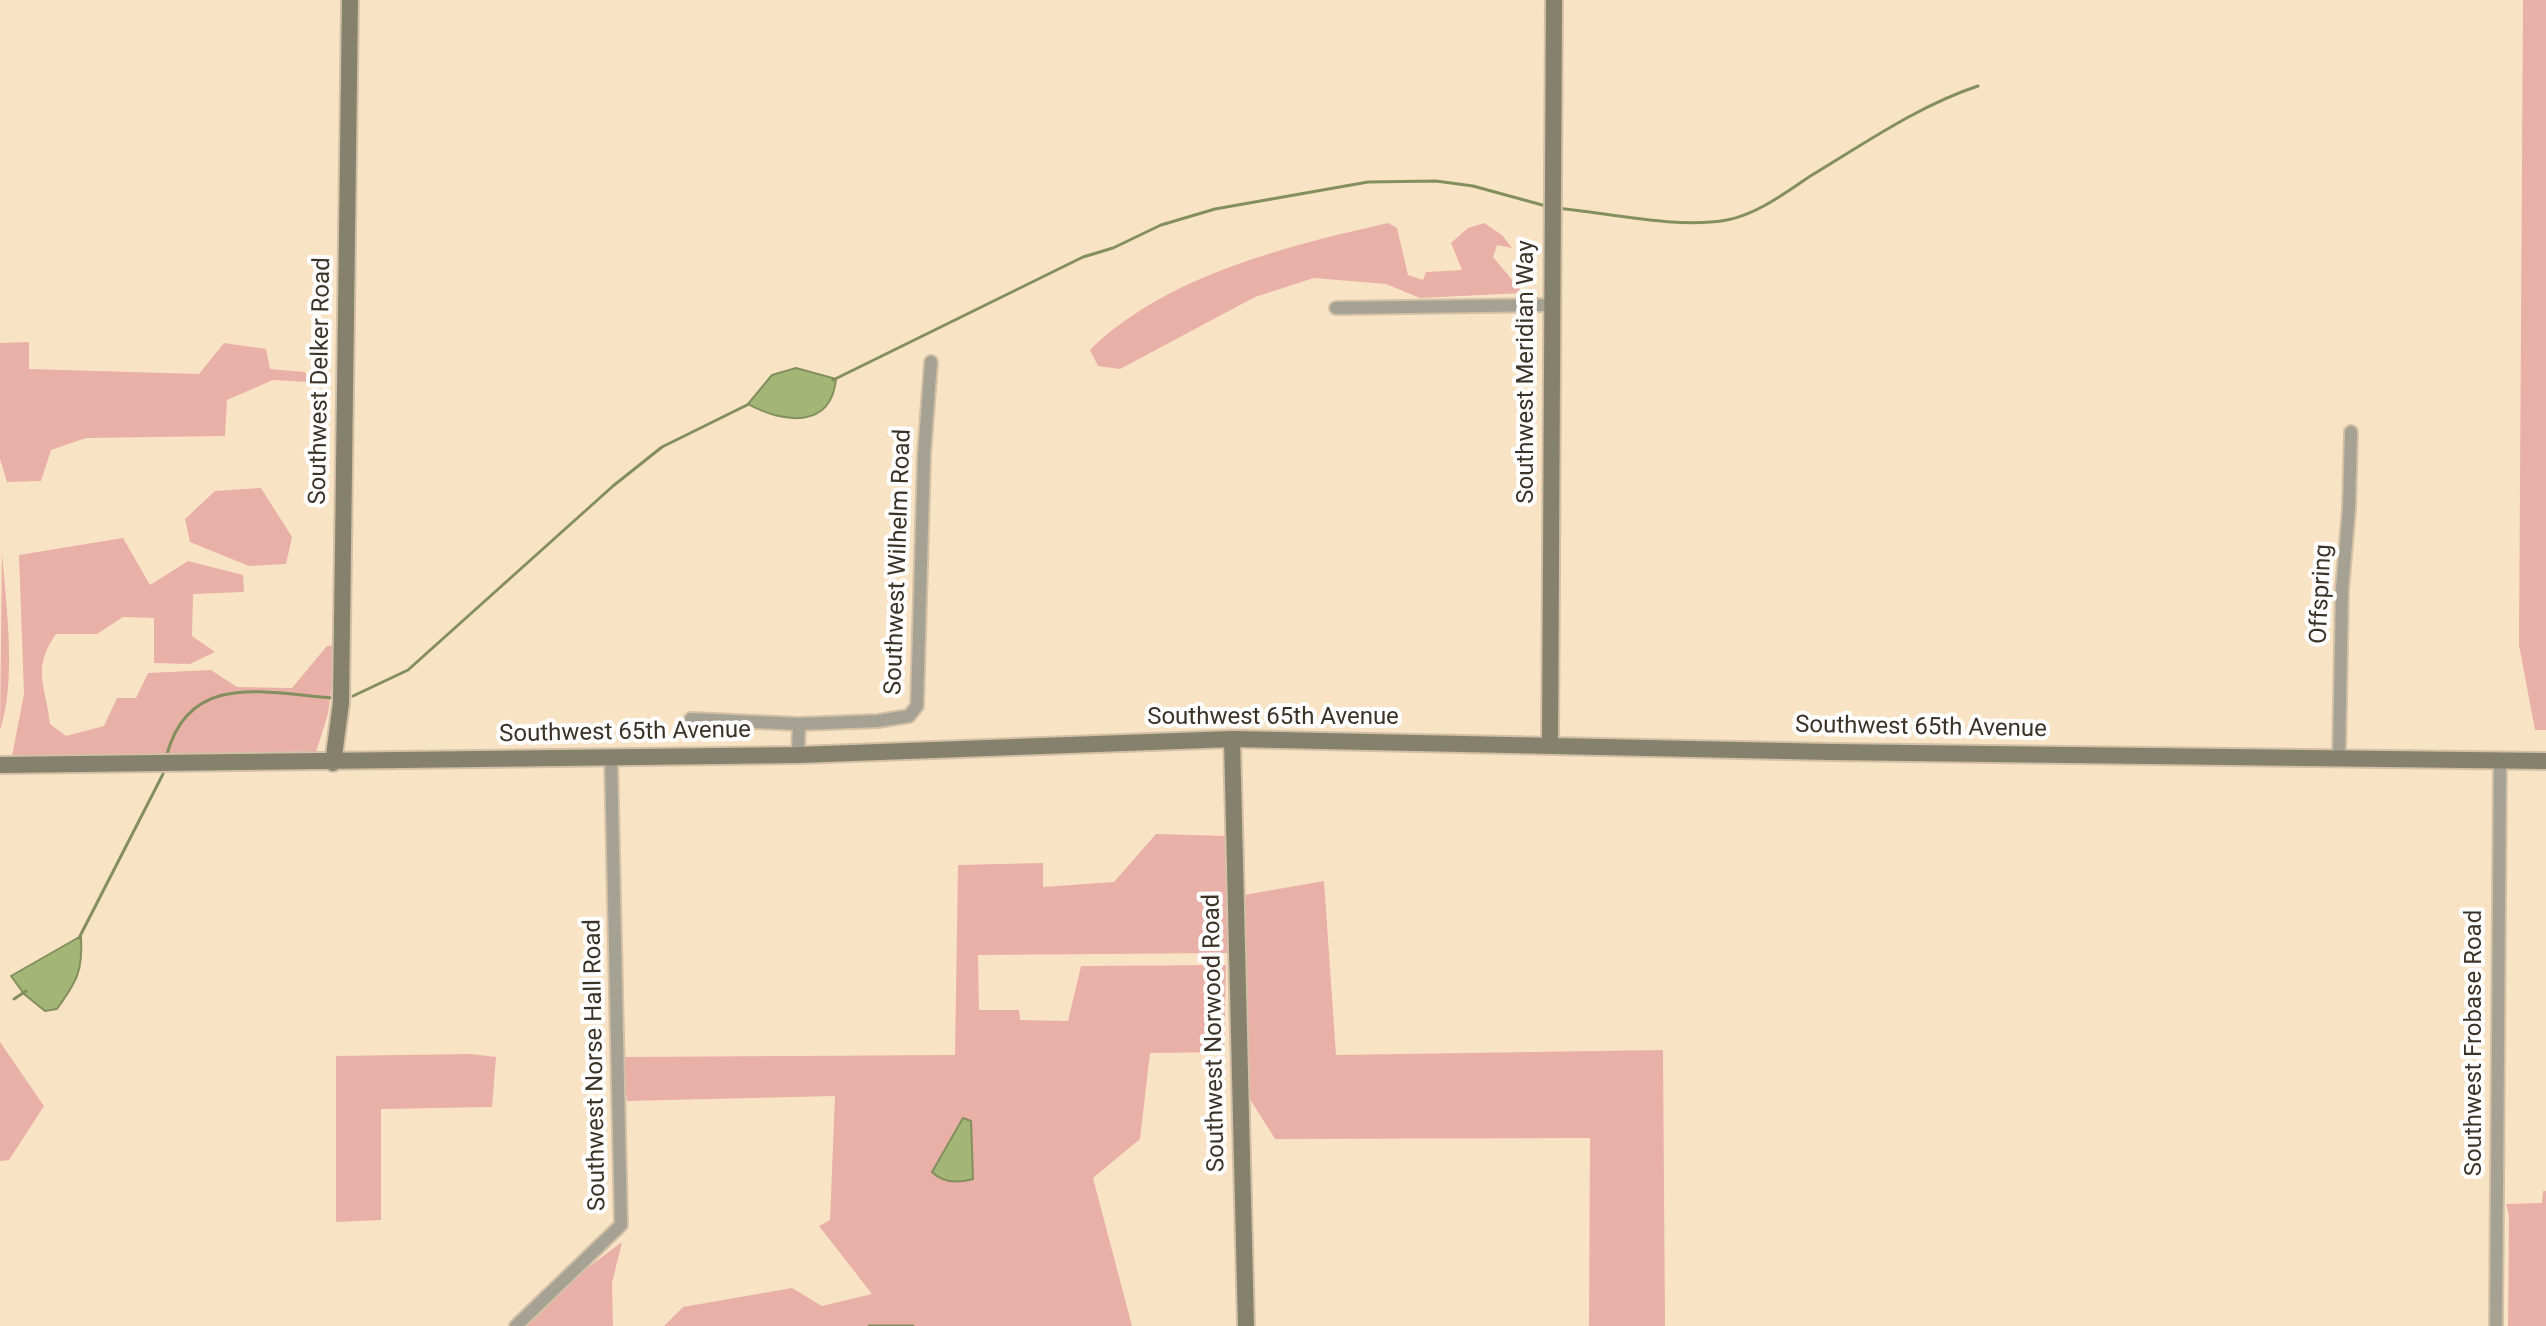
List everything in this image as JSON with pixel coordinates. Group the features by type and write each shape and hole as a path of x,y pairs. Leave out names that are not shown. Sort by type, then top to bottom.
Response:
{"main road":[{"name":"Southwest Delker Road","path":"333,763 341,687 350,0"},
{"name":"Southwest Meridian Way","path":"1550,745 1554,0"},
{"name":"Southwest 65th Avenue","path":"0,765 798,755 1232,739 2546,761"},
{"name":"Southwest Norwood Road","path":"1232,739 1246,1326"}],"street":[{"path":"1336,308 1551,305"},
{"name":"Southwest Wilhelm Road","path":"799,724 897,719 909,716 917,706 924,455 931,362"},
{"name":"Offspring","path":"2339,757 2342,590 2351,432"},
{"path":"691,719 799,724 798,755"},
{"name":"Southwest Norse Hall Road","path":"516,1326 621,1225 611,758"},
{"name":"Southwest Frobase Road","path":"2496,1326 2500,761"}],"shaded area":[{"path":"2523,0 2546,0 2546,730 2535,730 2519,645"},
{"path":"1388,223 1397,228 1408,275 1423,280 1426,272 1462,270 1451,243 1468,228 1484,223 1502,235 1512,248 1497,245 1493,257 1523,293 1420,298 1386,284 1314,278 1255,297 1120,369 1098,366 1090,350 1121,324 1191,283 1270,254"},
{"path":"29,342 29,369 199,374 224,343 266,349 270,369 305,372 308,382 273,380 227,400 225,436 86,438 51,450 41,481 7,482 0,459 0,343"},
{"path":"796,368 836,379 825,407 803,418 789,418 748,404 772,375"},
{"path":"261,488 292,537 286,564 249,566 190,542 185,519 215,491"},
{"path":"123,538 150,585 188,561 243,575 244,592 193,594 192,636 215,652 190,664 154,663 154,618 123,617 97,634 56,634 48,647 42,668 50,724 66,736 104,726 117,698 136,698 148,673 211,670 237,687 292,688 327,646 337,645 328,714 315,755 12,756 24,694 19,555"},
{"path":"2,552 9,666 0,730"},
{"path":"1156,834 1227,836 1227,953 978,955 979,1010 1019,1010 1020,1020 1068,1021 1081,966 1226,965 1224,1052 1150,1053 1140,1139 1093,1178 1132,1326 664,1326 683,1307 792,1288 822,1306 872,1294 819,1226 830,1220 835,1096 627,1101 622,1057 955,1055 958,865 1043,863 1043,887 1114,882"},
{"path":"1324,881 1336,1055 1663,1050 1665,1326 1589,1326 1590,1138 1275,1139 1250,1099 1244,895"},
{"path":"81,936 80,967 74,983 57,1009 45,1011 24,994 11,976"},
{"path":"0,1042 44,1106 9,1160 0,1161"},
{"path":"471,1054 496,1057 492,1107 381,1109 381,1220 336,1222 336,1056"},
{"path":"963,1118 971,1121 973,1179 946,1180 932,1172"},
{"path":"2543,1191 2546,1191 2546,1326 2508,1326 2509,1216 2506,1204 2542,1203"},
{"path":"622,1242 612,1283 613,1326 527,1326 567,1283"}],"waterway":[{"path":"1557,208 1687,223 1738,217 1771,202 1914,114 1978,86"},
{"path":"833,380 1083,257 1113,248 1161,225 1215,209 1368,182 1436,181 1473,186 1546,206"},
{"path":"353,696 408,670 613,486 662,447 749,404"},
{"path":"167,754 178,728 193,710 212,698 257,692 333,698"},
{"path":"79,938 163,774"},
{"path":"14,999 26,991"},
{"path":"869,1326 913,1326"}]}
